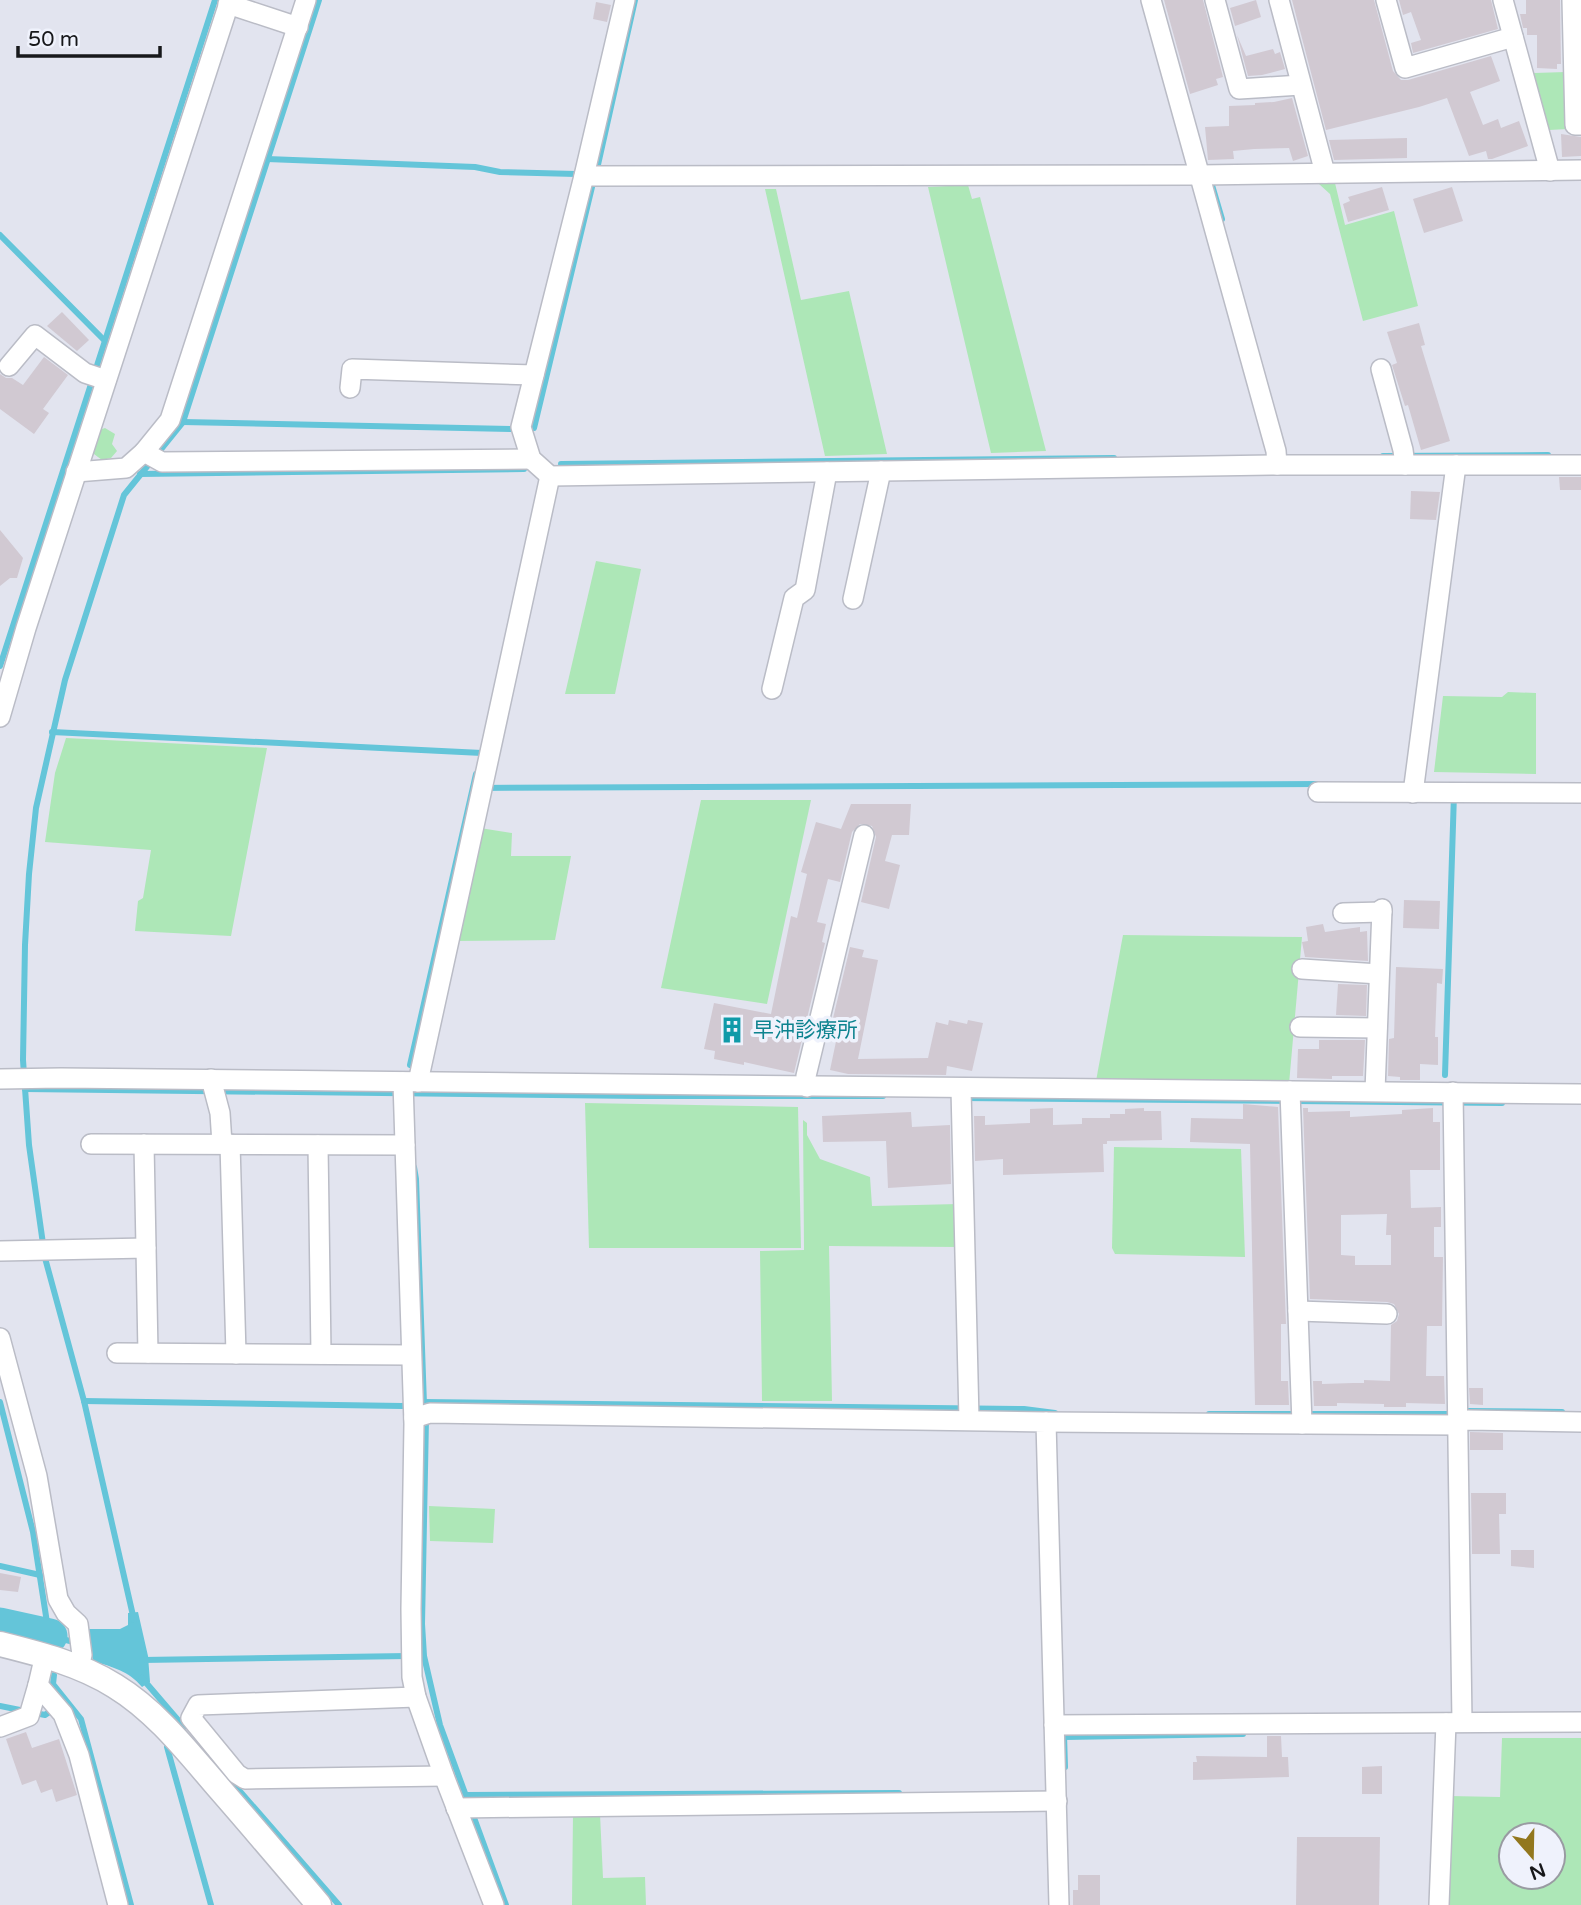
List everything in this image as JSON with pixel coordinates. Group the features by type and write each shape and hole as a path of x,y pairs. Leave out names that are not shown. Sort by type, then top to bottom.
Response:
{"street":[{"path":"151,456 170,419 306,0"},
{"path":"625,0 521,427 531,459 550,476 1404,458 1456,466 1581,464"},
{"path":"1151,0 1277,460"},
{"path":"1215,0 1239,89 1301,85"},
{"path":"1279,0 1324,169"},
{"path":"1386,0 1405,68 1513,37"},
{"path":"1503,0 1549,166"},
{"path":"1572,0 1575,125 1581,125"},
{"path":"0,717 76,472 229,2 298,27"},
{"path":"584,176 1200,175 1324,169 1549,166 1581,170"},
{"path":"9,366 36,335 85,373 106,380"},
{"path":"350,388 352,369 534,375"},
{"path":"1381,369 1404,458"},
{"path":"76,472 125,468 151,456 531,459"},
{"path":"1414,786 1456,466"},
{"path":"853,599 881,471"},
{"path":"772,689 794,598 805,590 827,472"},
{"path":"494,1905 465,1808 444,1776 416,1697 411,1656 417,1411 411,1355 405,1145 407,1087 501,712 550,476"},
{"path":"1318,792 1414,786 1455,793 1581,793"},
{"path":"807,1087 806,1076 864,835"},
{"path":"1343,913 1382,911 1374,1091"},
{"path":"1302,969 1379,974"},
{"path":"1300,1027 1377,1028"},
{"path":"17,1079 211,1080 407,1087 807,1087 961,1095 1291,1097 1374,1091 1453,1099 1581,1094"},
{"path":"211,1080 226,1144 236,1354"},
{"path":"961,1095 969,1412"},
{"path":"1291,1097 1301,1418"},
{"path":"1439,1905 1442,1790 1451,1728 1455,1420 1453,1099"},
{"path":"91,1144 405,1145"},
{"path":"144,1144 148,1353"},
{"path":"318,1144 321,1354"},
{"path":"0,1251 146,1248"},
{"path":"1298,1311 1387,1314"},
{"path":"0,1338 37,1476 58,1600 66,1613 74,1619 81,1633 81,1661"},
{"path":"117,1353 411,1355"},
{"path":"417,1411 969,1412 1046,1422 1301,1418 1581,1422"},
{"path":"1046,1422 1059,1905"},
{"path":"0,1644 81,1661 165,1726 195,1742 245,1779 444,1776"},
{"path":"0,1727 30,1713 45,1655"},
{"path":"38,1685 58,1708 79,1755 118,1905"},
{"path":"320,1905 195,1742 191,1718 198,1705 416,1697"},
{"path":"1054,1726 1451,1728 1581,1722"},
{"path":"465,1808 1057,1801"}],"green space":[{"path":"1566,72 1568,129 1549,130 1534,73"},
{"path":"1335,183 1345,225 1394,211 1418,306 1363,321 1330,194 1319,184"},
{"path":"968,185 972,199 980,197 1046,451 991,453 928,187"},
{"path":"765,189 776,189 801,300 849,291 887,454 825,456"},
{"path":"105,428 115,434 112,444 117,451 111,458 102,460 90,451 96,431"},
{"path":"596,561 641,569 615,694 565,694"},
{"path":"1508,692 1536,693 1536,774 1434,772 1443,696 1502,697"},
{"path":"66,738 267,748 231,936 135,931 138,901 143,898 151,850 45,842 55,773"},
{"path":"701,800 811,800 767,1004 661,988"},
{"path":"480,828 512,833 511,856 571,856 555,940 456,941"},
{"path":"1123,935 1302,937 1289,1084 1096,1081"},
{"path":"585,1103 798,1107 801,1248 589,1248"},
{"path":"803,1120 807,1123 807,1135 820,1159 870,1177 872,1206 959,1204 960,1247 829,1246 832,1401 762,1401 760,1251 804,1250"},
{"path":"1114,1147 1241,1149 1245,1257 1115,1254 1112,1248"},
{"path":"429,1506 495,1509 493,1543 430,1541"},
{"path":"1502,1738 1581,1738 1581,1905 1448,1905 1449,1796 1500,1797"},
{"path":"573,1813 600,1814 603,1878 645,1877 646,1905 572,1905"}],"water":[{"path":"138,1612 148,1656 150,1682 142,1687 126,1673 93,1661 87,1629 120,1629 128,1625 128,1613"}],"building":[{"path":"1164,0 1203,0 1223,77 1216,79 1218,85 1190,94"},
{"path":"1256,0 1261,17 1235,26 1230,8"},
{"path":"1292,0 1374,0 1393,71 1401,80 1491,56 1500,81 1470,92 1483,125 1498,119 1501,128 1519,121 1528,146 1492,159 1488,159 1486,151 1469,156 1447,98 1326,130"},
{"path":"1399,0 1491,0 1498,29 1413,53 1411,43 1421,40 1411,12 1403,15"},
{"path":"1526,0 1560,0 1561,64 1557,64 1557,69 1537,68 1537,35 1527,35 1527,28 1523,28 1520,14 1526,14"},
{"path":"596,2 611,5 607,22 593,19"},
{"path":"1237,35 1246,56 1273,49 1275,54 1280,52 1285,69 1248,76"},
{"path":"1292,98 1308,156 1293,161 1289,148 1254,149 1233,151 1234,159 1208,160 1205,127 1229,126 1229,106 1255,105"},
{"path":"1561,134 1581,137 1581,156 1562,157"},
{"path":"1407,138 1407,158 1334,160 1329,140"},
{"path":"1382,187 1389,210 1348,222 1343,204 1350,201 1348,197"},
{"path":"1452,187 1463,221 1424,233 1413,199"},
{"path":"62,312 89,340 77,351 47,326"},
{"path":"1419,323 1425,345 1421,346 1450,441 1421,450 1408,405 1405,406 1392,365 1397,363 1387,332"},
{"path":"44,357 68,375 43,409 49,413 34,434 0,409 0,374 23,385"},
{"path":"1559,477 1581,477 1581,490 1560,490"},
{"path":"1411,491 1440,492 1436,520 1410,519"},
{"path":"0,530 23,558 17,578 10,578 0,586"},
{"path":"851,804 911,804 909,835 892,835 885,861 900,865 889,909 861,902 876,837 872,826 860,824 852,832 840,882 828,879 817,922 826,924 822,942 825,943 794,1073 744,1062 744,1065 714,1059 715,1051 704,1049 714,1003 771,1014 791,916 797,918 807,874 801,872 816,822 841,829"},
{"path":"1404,900 1440,901 1439,929 1403,928"},
{"path":"1323,924 1325,932 1360,927 1360,932 1367,931 1368,961 1305,957 1302,942 1308,941 1306,927"},
{"path":"850,947 864,950 862,957 878,960 858,1059 928,1058 936,1022 948,1025 949,1020 967,1024 968,1020 983,1023 972,1071 947,1066 946,1075 848,1074 830,1070 838,1032 830,1031"},
{"path":"1396,967 1443,969 1442,984 1437,983 1435,1037 1438,1037 1438,1065 1420,1064 1420,1080 1400,1080 1400,1077 1388,1076 1389,1039 1394,1038"},
{"path":"1338,984 1367,985 1366,1016 1336,1015"},
{"path":"1319,1040 1365,1040 1363,1076 1297,1078 1298,1049 1319,1049"},
{"path":"1243,1104 1278,1107 1286,1324 1281,1324 1281,1381 1288,1381 1289,1405 1255,1405 1250,1144 1190,1142 1191,1118 1243,1119"},
{"path":"1053,1108 1053,1125 1082,1124 1082,1118 1110,1118 1110,1114 1125,1114 1125,1109 1161,1111 1162,1140 1107,1141 1107,1144 1103,1144 1104,1172 1003,1175 1003,1159 975,1161 974,1116 985,1116 985,1125 1030,1123 1030,1109"},
{"path":"1303,1108 1308,1108 1308,1112 1350,1111 1350,1117 1402,1114 1402,1110 1433,1108 1433,1122 1440,1122 1440,1170 1410,1170 1411,1208 1441,1207 1441,1227 1434,1227 1434,1257 1443,1257 1442,1326 1427,1326 1426,1376 1444,1376 1445,1404 1406,1403 1406,1407 1384,1407 1384,1404 1337,1403 1337,1406 1314,1406 1313,1381 1322,1381 1322,1384 1364,1383 1364,1380 1390,1381 1391,1325 1397,1321 1399,1314 1394,1304 1387,1302 1310,1299","holes":["1387,1214 1386,1235 1391,1235 1391,1265 1355,1265 1355,1256 1341,1255 1341,1215"]},
{"path":"911,1112 912,1127 950,1125 951,1184 888,1188 886,1141 823,1142 822,1116"},
{"path":"1469,1388 1483,1388 1483,1405 1470,1404"},
{"path":"1470,1432 1503,1433 1503,1450 1470,1450"},
{"path":"1471,1493 1506,1493 1506,1514 1499,1514 1500,1554 1472,1554"},
{"path":"1511,1550 1534,1550 1534,1568 1511,1566"},
{"path":"0,1573 21,1577 18,1592 0,1590"},
{"path":"26,1732 32,1748 59,1739 77,1795 56,1802 52,1789 41,1793 36,1780 22,1785 6,1739"},
{"path":"1267,1736 1281,1736 1282,1757 1288,1757 1289,1777 1193,1780 1193,1762 1197,1762 1196,1756 1267,1757"},
{"path":"1382,1766 1382,1794 1362,1794 1362,1767"},
{"path":"1297,1837 1380,1837 1379,1905 1296,1905"},
{"path":"1078,1875 1100,1875 1100,1905 1073,1905 1073,1890 1078,1890"}],"waterway":[{"path":"0,666 215,0"},
{"path":"134,1620 84,1401 45,1258 29,1145 23,1060 25,945 36,808 65,680 124,495 183,422 319,0"},
{"path":"597,169 635,0"},
{"path":"267,159 576,174"},
{"path":"1212,185 1222,219"},
{"path":"534,428 592,187"},
{"path":"0,235 106,342"},
{"path":"183,422 513,429"},
{"path":"1383,456 1548,455"},
{"path":"561,464 1114,458"},
{"path":"140,474 524,469"},
{"path":"52,732 482,753"},
{"path":"410,1065 476,774"},
{"path":"473,788 1320,784"},
{"path":"1445,1075 1454,794"},
{"path":"25,1089 883,1096"},
{"path":"963,1098 1502,1103"},
{"path":"414,1167 424,1404"},
{"path":"84,1401 402,1406 424,1402 1024,1409 1055,1413"},
{"path":"0,1402 33,1532 50,1642"},
{"path":"1467,1411 1562,1412"},
{"path":"1209,1414 1453,1414"},
{"path":"426,1419 422,1624 424,1656 440,1725 506,1905"},
{"path":"0,1566 40,1575"},
{"path":"0,1625 50,1636"},
{"path":"50,1636 78,1643"},
{"path":"142,1660 408,1656"},
{"path":"54,1675 53,1684 81,1719 131,1905"},
{"path":"142,1678 184,1727"},
{"path":"0,1706 45,1715 54,1709"},
{"path":"1065,1737 1243,1734"},
{"path":"1064,1735 1065,1767"},
{"path":"167,1747 211,1905"},
{"path":"204,1750 339,1905"},
{"path":"465,1795 899,1793"}],"place":[{"name":"早沖診療所","path":"732,1030"}]}
